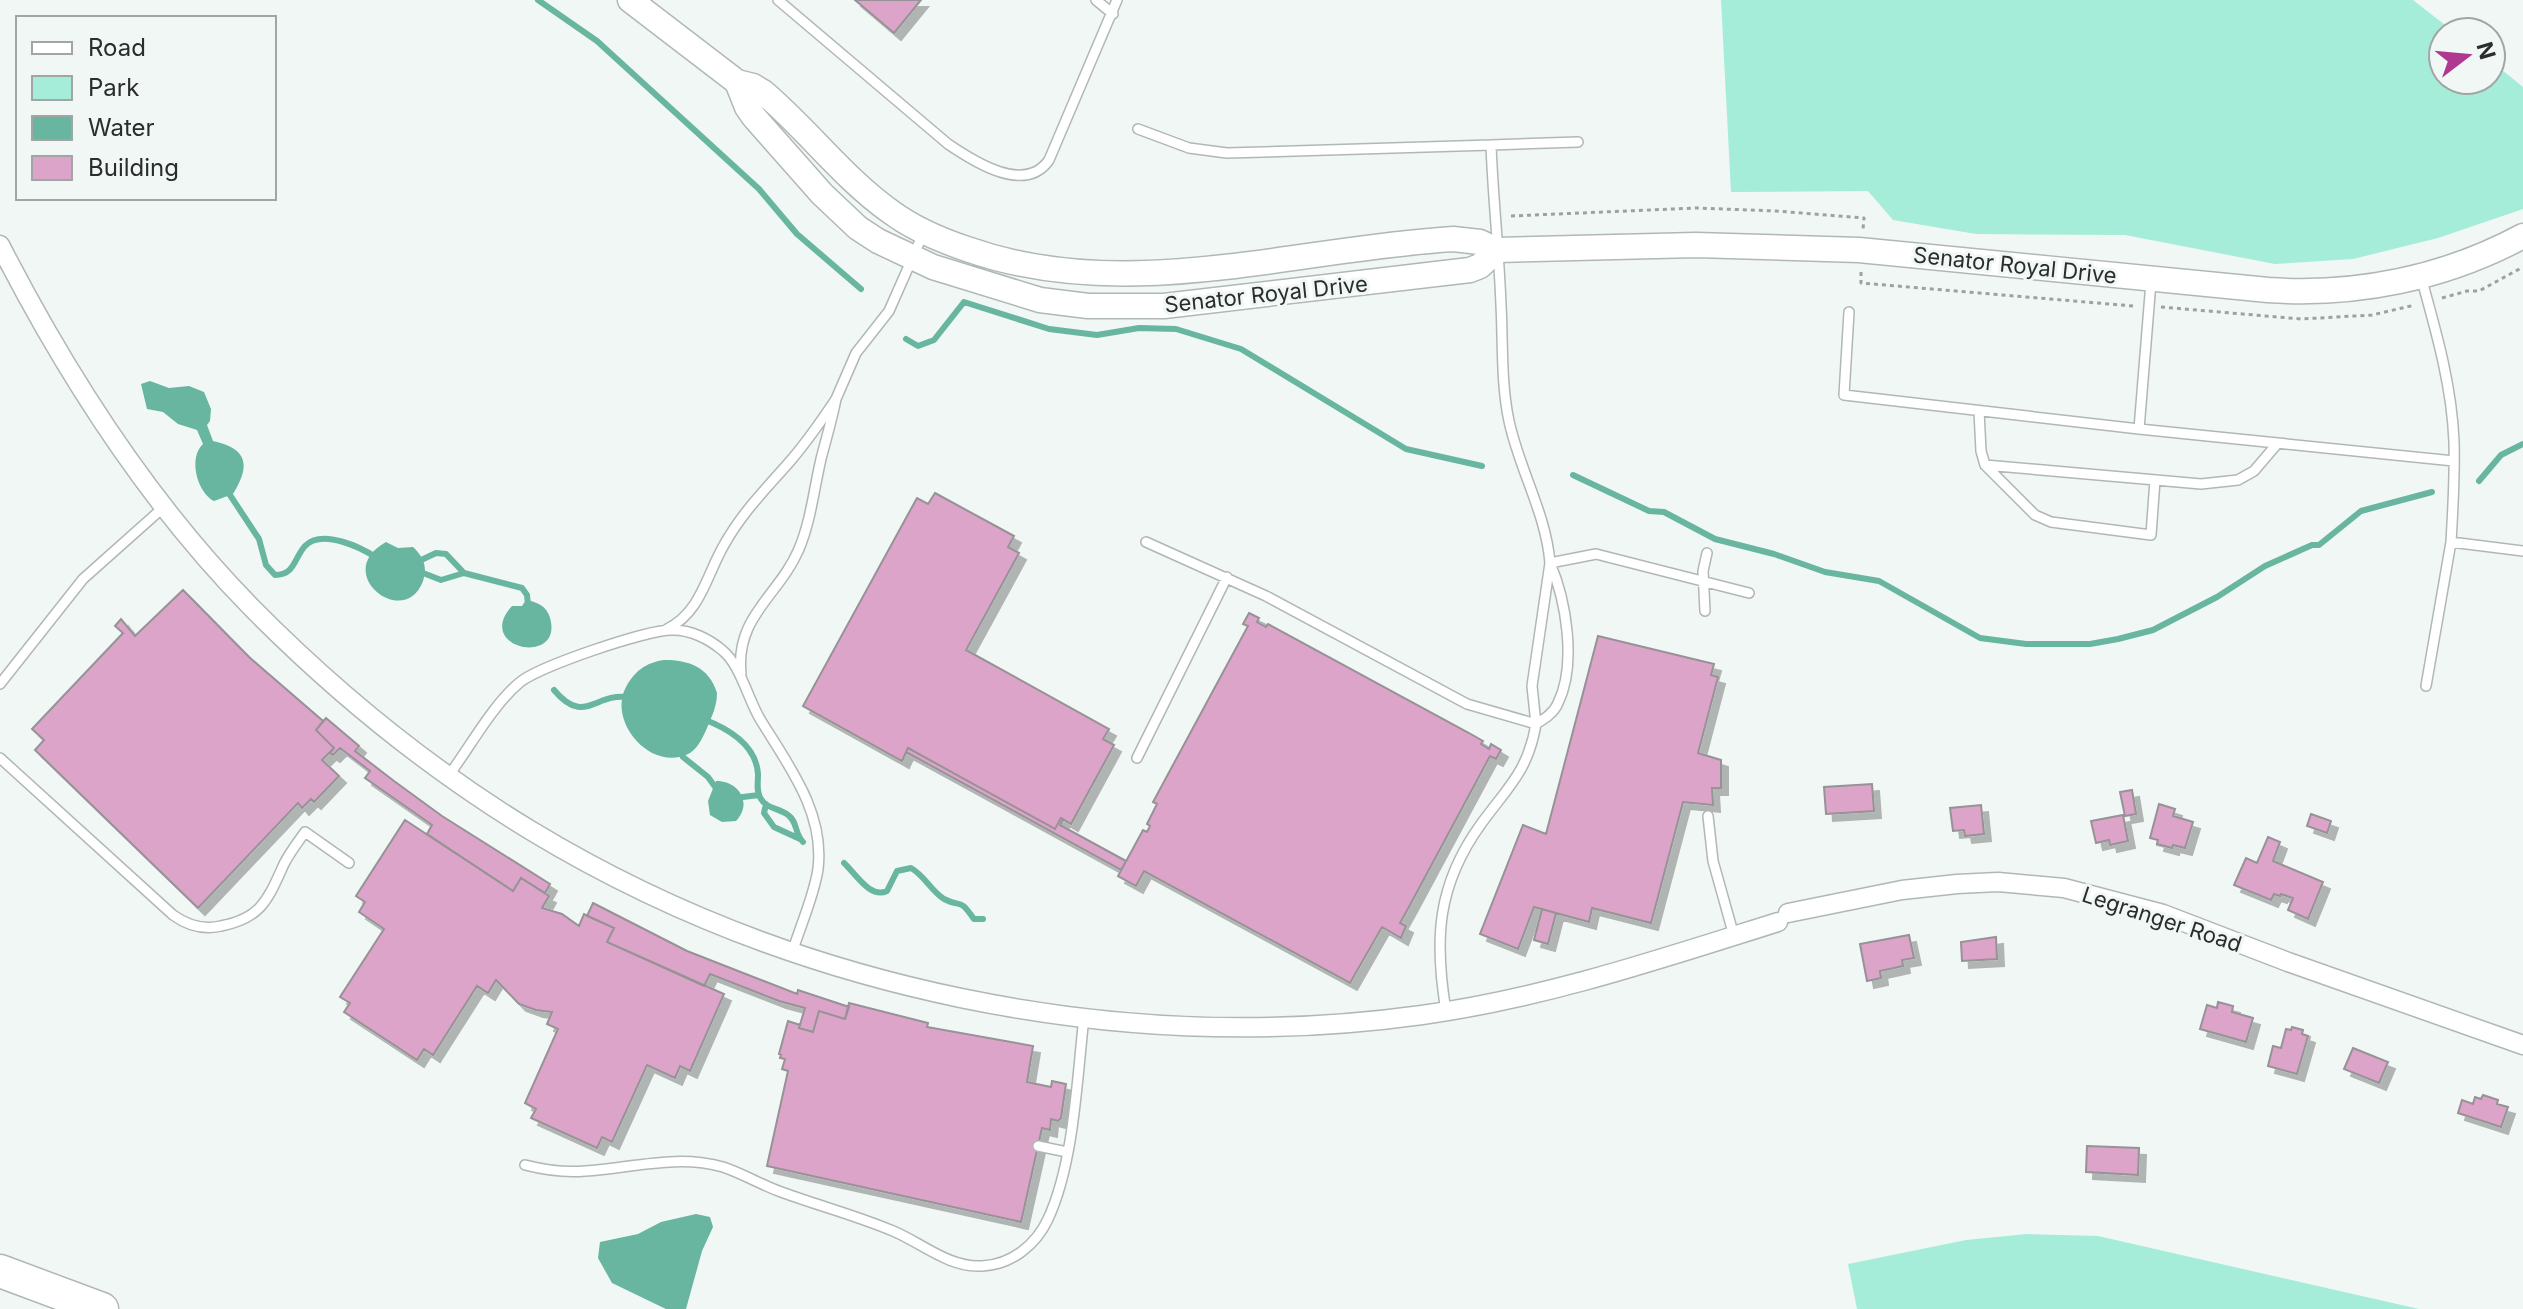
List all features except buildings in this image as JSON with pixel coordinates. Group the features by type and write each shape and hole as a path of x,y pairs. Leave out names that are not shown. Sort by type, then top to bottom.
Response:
{"highway":[{"path":"0,1271 102,1309"}],"street":[{"path":"630,0 709,57 737,82"},
{"name":"Senator Royal Drive","path":"737,82 763,92 890,212 924,232 984,256 1058,272 1118,275 1167,272 1453,239 1480,242 1497,250 1785,246 1896,253 2314,292 2373,287 2421,276 2470,260 2523,236"},
{"name":"Senator Royal Drive","path":"737,82 754,117 822,194 858,228 912,259 1027,297 1088,306 1164,306 1470,270 1480,266 1497,250"},
{"name":"Legranger Road","path":"0,245 76,383 112,437 165,506 248,604 306,661 369,715 449,775 535,833 631,885 692,912 841,967 933,991 1084,1016 1206,1026 1382,1019 1446,1011 1572,986 1783,918 1927,886 1998,882 2064,888 2163,914 2523,1045"}],"lane":[{"path":"778,0 948,144 1013,175 1039,170 1049,160 1117,0"},
{"path":"1096,0 1113,14"},
{"path":"1138,129 1189,148 1227,153 1578,142"},
{"path":"1146,542 1227,577 1467,704 1536,724 1547,717 1559,703 1565,675 1567,616 1509,421 1493,217 1491,145"},
{"path":"742,685 742,641 752,617 798,551 808,524 836,399 856,353 889,311 924,232"},
{"path":"2421,276 2449,391 2454,461 2451,542 2426,686"},
{"path":"2139,429 2152,278"},
{"path":"1849,312 1844,395 2454,461"},
{"path":"449,775 512,690 526,677 556,663 665,630 680,622 691,610 743,513 793,458 836,399"},
{"path":"1979,411 1981,451 1985,465 2035,515 2051,522 2151,535 2155,480"},
{"path":"1985,465 2201,484 2238,480 2254,471 2277,444"},
{"path":"0,684 83,579 165,506"},
{"path":"2451,542 2523,551"},
{"path":"1705,611 1707,553"},
{"path":"1550,563 1596,554 1749,593"},
{"path":"1446,1011 1438,941 1443,905 1452,876 1470,840 1525,764 1536,724 1532,686 1550,563"},
{"path":"1137,758 1227,577"},
{"path":"665,630 694,634 720,648 732,661 753,709 803,792 815,822 818,869 793,950"},
{"path":"0,758 173,915 191,925 215,928 245,920 254,914 271,895 285,862 305,832 349,863"},
{"path":"1708,816 1713,861 1734,936"},
{"path":"525,1165 569,1172 659,1161 701,1162 720,1166 779,1191 897,1232 956,1262 981,1266 1012,1258 1040,1233 1053,1206 1067,1152 1084,1016"},
{"path":"1038,1146 1067,1152"}],"path":[{"path":"1512,216 1696,208 1864,218"},
{"path":"2443,298 2479,291 2523,267"},
{"path":"1861,283 2137,306"}],"green space":[{"path":"1721,0 2413,0 2434,16 2427,16 2427,96 2507,96 2507,74 2523,87 2523,209 2438,238 2353,259 2275,264 2125,235 1976,234 1893,220 1868,191 1731,192"},
{"path":"2027,1234 2098,1236 2419,1309 1857,1309 1848,1264 1966,1240"}],"water":[{"path":"150,381 169,388 189,386 204,392 211,409 207,425 213,441 234,449 243,460 242,475 233,494 214,501 208,497 196,474 196,458 203,444 197,430 178,424 163,412 147,409 141,384"},
{"path":"386,542 398,548 413,547 424,562 423,581 414,595 402,600 389,599 377,592 368,581 366,568 371,555"},
{"path":"526,600 541,605 550,618 551,633 544,643 534,647 511,642 503,633 503,621 512,606 522,606"},
{"path":"664,660 697,667 709,677 717,693 714,711 700,742 690,753 676,758 648,751 628,729 623,715 622,701 633,676 651,663"},
{"path":"716,781 731,785 741,794 743,807 736,821 722,822 710,815 708,801"},
{"path":"696,1214 710,1217 713,1227 702,1251 686,1309 666,1309 612,1283 598,1258 600,1242 638,1234 661,1222"}],"waterway":[{"path":"538,0 597,41 759,189 797,234 861,289"},
{"path":"906,339 918,346 934,340 964,302 1049,329 1097,335 1139,328 1176,329 1241,349 1406,449 1482,466"},
{"path":"2479,481 2501,455 2523,444"},
{"path":"1573,475 1649,511 1664,512 1715,539 1774,554 1825,572 1879,581 1980,638 2026,644 2090,644 2153,630 2217,597 2265,566 2312,545 2319,545 2361,511 2432,492"},
{"path":"226,489 259,539 266,565 275,575 287,572 305,546 321,539 342,542 377,558"},
{"path":"417,562 436,553 446,554 464,573 522,588 528,605"},
{"path":"418,571 441,580 464,573"},
{"path":"554,690 564,700 582,707 606,699 627,697"},
{"path":"703,719 730,732 746,746 756,763 761,799 791,818 803,842"},
{"path":"680,750 683,757 708,777 718,791"},
{"path":"735,798 759,795"},
{"path":"766,804 764,813 774,827 800,839"},
{"path":"844,863 869,889 881,893 887,891 897,871 911,868 944,899 962,905 974,919 983,919"}]}
